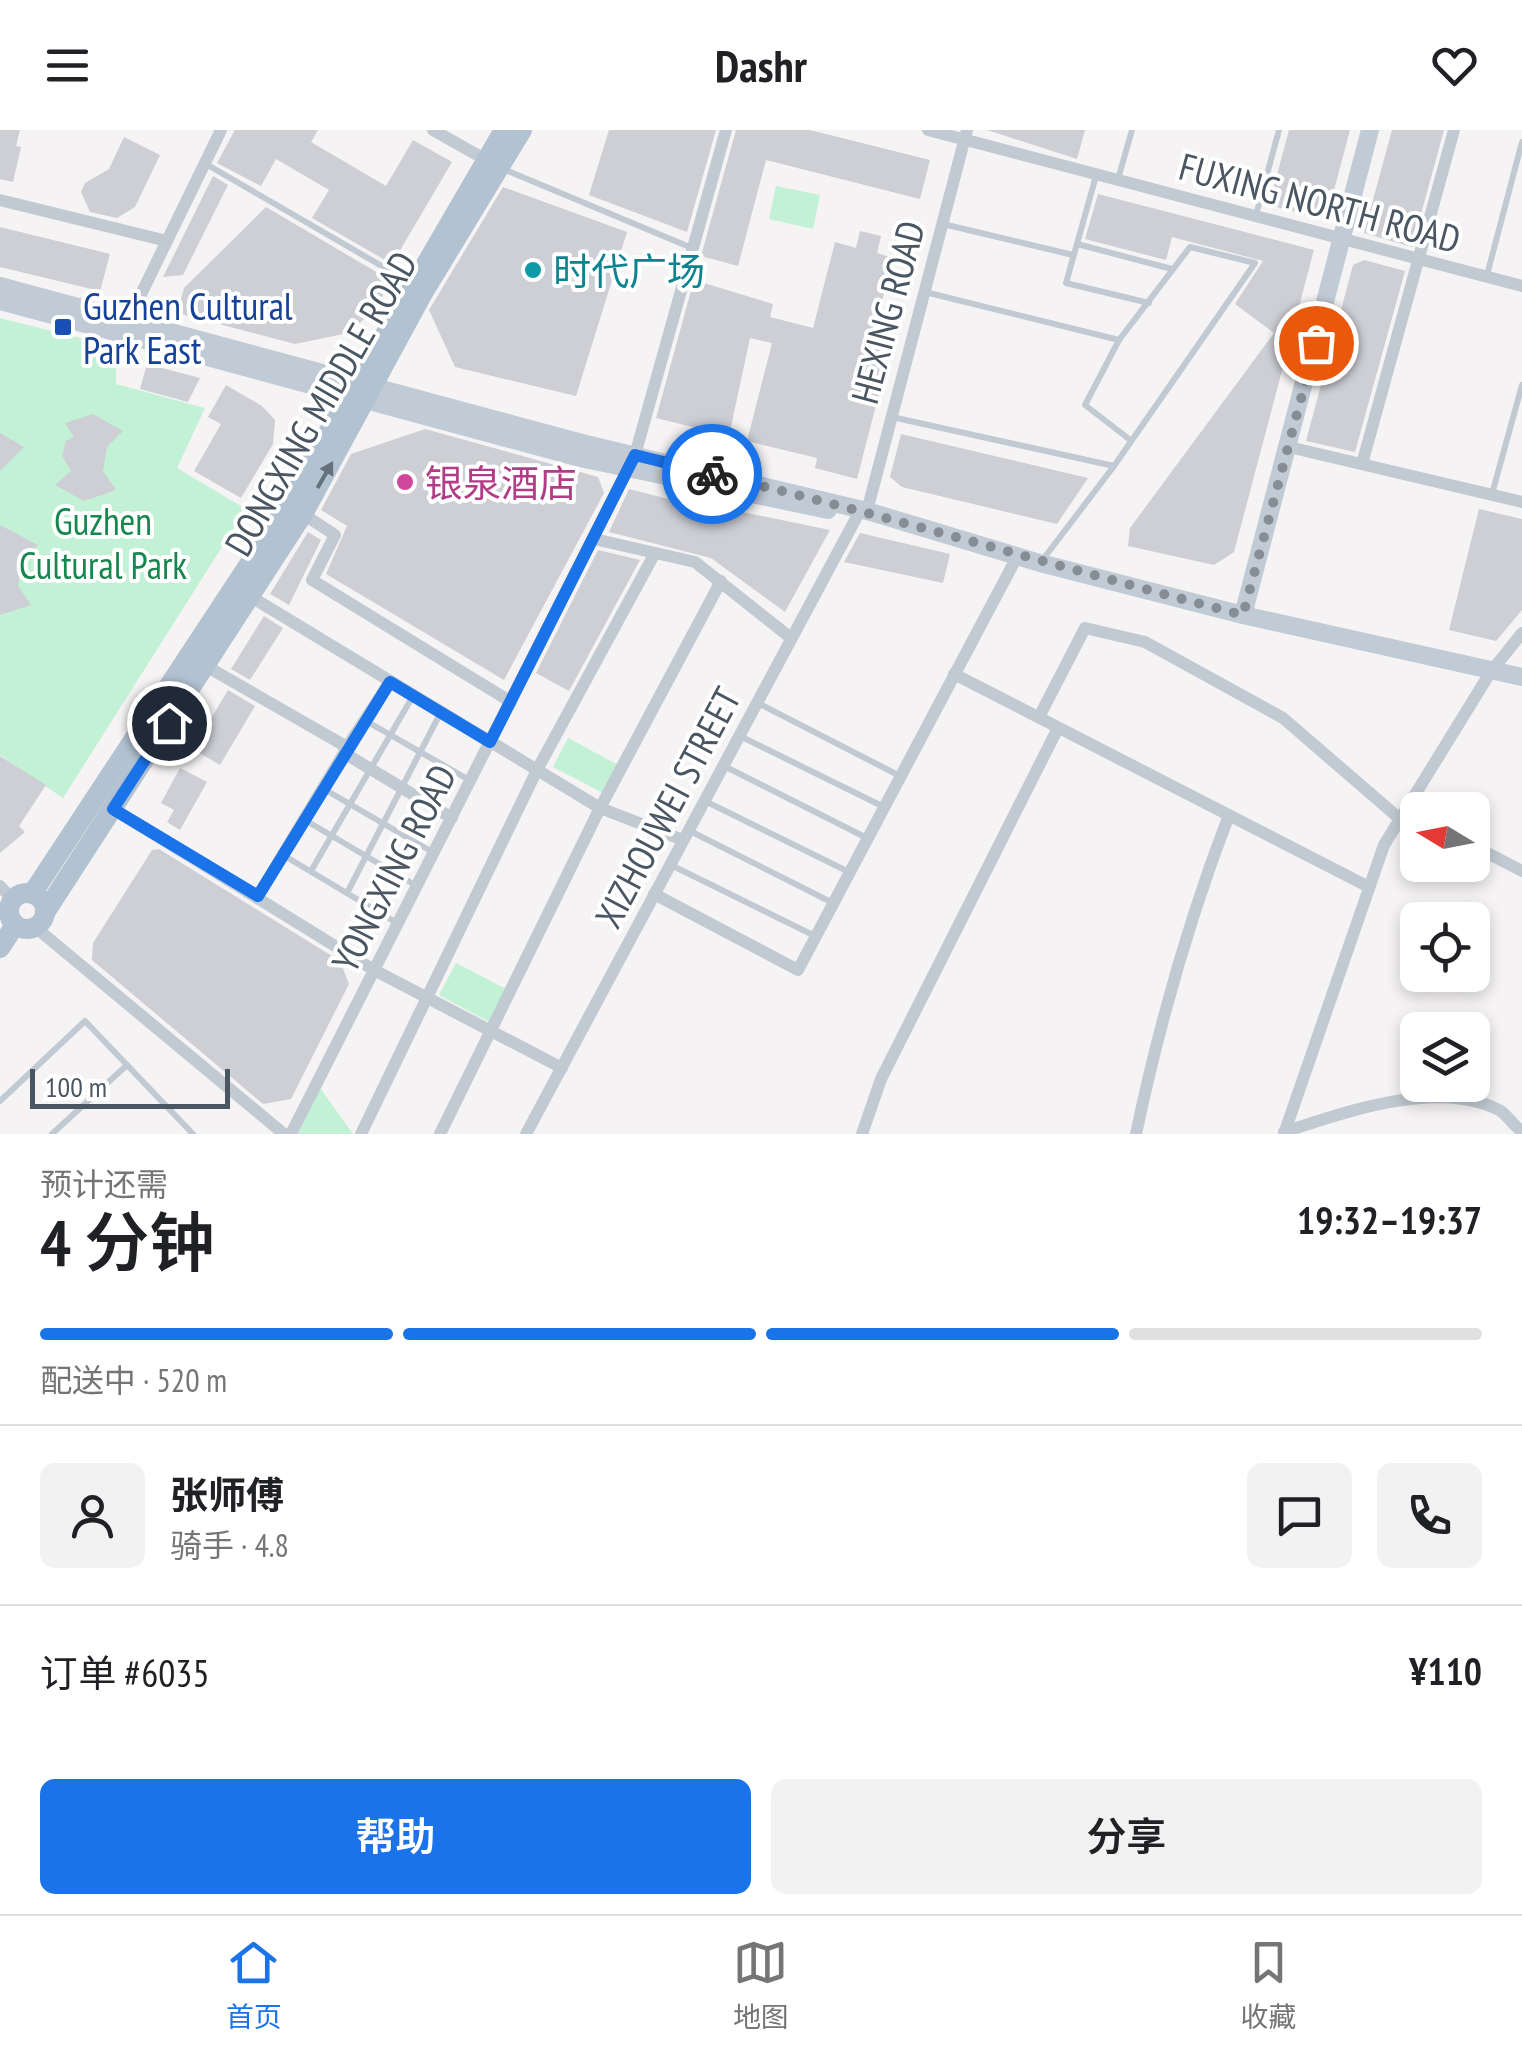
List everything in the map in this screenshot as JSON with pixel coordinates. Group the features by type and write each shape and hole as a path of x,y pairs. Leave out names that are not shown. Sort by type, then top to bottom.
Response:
{"main road":[{"name":"DONGXING MIDDLE ROAD","path":"15,893 65,851 362,391 494,164 504,130"},
{"name":"DONGXING MIDDLE ROAD","path":"0,948 32,921 113,809 303,514 412,283 522,130"},
{"path":"1243,615 1370,130"},
{"path":"0,286 362,391 815,511 864,510 1040,562 1243,615 1490,673 1522,677"},
{"path":"0,301 126,325"},
{"path":"15,893 32,921"},
{"path":"15,893 9,913 32,921"}],"street":[{"path":"126,325 221,130"},
{"path":"433,130 494,164"},
{"name":"YONGXING ROAD","path":"288,1134 632,462 726,130"},
{"name":"FUXING NORTH ROAD","path":"928,130 966,135 1118,180 1522,286"},
{"path":"1362,464 1454,130"},
{"name":"HEXING ROAD","path":"864,510 966,135"},
{"path":"0,200 167,241"},
{"path":"1290,447 1522,502"},
{"name":"XIZHOUWEI STREET","path":"526,1134 756,703 864,510"},
{"path":"303,514 335,534 312,580 511,702"},
{"path":"594,538 695,562 792,638"},
{"path":"362,1134 537,770 656,553"},
{"path":"654,894 798,970 1018,555"},
{"path":"440,1134 600,808 722,580"},
{"path":"248,596 600,808 686,835"},
{"path":"1038,718 1086,628 1145,642 1283,718 1400,808"},
{"path":"1421,792 1490,673 1522,633"},
{"path":"206,666 452,818"},
{"path":"954,674 1369,888"},
{"path":"258,896 390,682"},
{"path":"862,1134 881,1079 1058,728"},
{"path":"113,809 426,1000 562,1068"},
{"path":"1136,1134 1155,1041 1196,900 1228,815"},
{"path":"1284,1133 1384,845 1400,824"},
{"path":"1490,855 1522,872"},
{"path":"32,921 288,1134"},
{"path":"1284,1133 1375,1103 1445,1098 1501,1111 1518,1126"}],"lane":[{"path":"1118,180 1132,130"},
{"path":"1256,216 1279,130"},
{"path":"1487,277 1522,142"},
{"path":"204,164 412,283"},
{"path":"494,164 694,249"},
{"path":"1096,174 1066,283 1150,303"},
{"path":"942,224 1074,255"},
{"path":"1077,244 1172,270"},
{"path":"1040,562 1114,466 1129,439 1255,263 1190,247 1119,340 1085,405 1129,439"},
{"path":"924,291 1119,340"},
{"path":"1492,495 1522,385"},
{"path":"890,417 1114,466"},
{"path":"310,871 413,696"},
{"path":"756,703 900,776"},
{"path":"347,893 440,712"},
{"path":"365,720 471,781"},
{"path":"739,735 884,807"},
{"path":"723,766 868,838"},
{"path":"322,788 434,852"},
{"path":"704,800 849,872"},
{"path":"304,820 417,887"},
{"path":"686,835 833,903"},
{"path":"283,854 398,923"},
{"path":"670,864 816,936"},
{"path":"0,1101 85,1021 193,1134"},
{"path":"52,1134 128,1066"}],"green space":[{"path":"776,186 820,195 813,229 769,219"},
{"name":"Guzhen Cultural Park","path":"0,318 116,347 116,384 205,408 177,468 246,509 63,798 0,755"},
{"path":"568,738 622,767 607,795 553,767"},
{"path":"456,963 508,990 491,1023 439,995"},
{"path":"320,1088 353,1134 298,1134"}],"building":[{"path":"0,130 20,130 16,146 21,147 13,182 0,179"},
{"path":"235,130 318,130 311,142 386,186 413,140 452,162 392,264 312,218 329,190 276,159 261,186 217,163"},
{"path":"609,130 716,130 687,232 589,195"},
{"path":"736,130 810,130 930,160 920,199 766,160 738,266 701,256"},
{"path":"987,130 1085,130 1077,159"},
{"path":"1289,130 1350,130 1326,220 1269,205"},
{"path":"1392,130 1444,130 1412,247 1364,233"},
{"path":"124,137 160,155 135,207 117,218 90,212 81,192 85,183 109,169"},
{"path":"213,176 228,185 183,275 163,277"},
{"name":"时代广场","path":"503,187 627,232 576,396 455,367 429,310"},
{"path":"1098,194 1314,250 1234,552 1214,565 1128,546 1130,528 1274,333 1235,304 1263,261 1172,237 1166,260 1085,239"},
{"path":"266,207 390,280 377,308 348,333 295,344 177,313 184,288"},
{"path":"0,227 110,254 100,291 0,267"},
{"path":"860,231 881,236 877,253 893,258 871,345 889,355 857,479 815,468 817,458 747,441 772,343 750,338 729,436 656,418 694,280 773,304 770,317 813,328 835,242 856,248"},
{"path":"1364,260 1405,271 1355,452 1306,441 1353,265"},
{"path":"147,364 200,378 188,402 140,389"},
{"path":"226,385 262,406 275,420 273,444 241,498 194,471 221,424 208,417"},
{"path":"93,414 123,431 107,447 103,471 116,490 84,501 55,485 71,471 62,456 66,441 74,437 65,423"},
{"path":"425,429 598,477 604,493 504,680 326,574 347,526 321,510 351,454"},
{"path":"0,433 24,447 0,471"},
{"path":"901,434 1088,478 1057,524 902,487 890,477"},
{"path":"629,489 731,515 733,510 830,530 785,612 711,558 609,532"},
{"path":"1479,509 1522,519 1522,610 1496,641 1449,630"},
{"path":"0,525 38,545 22,562 18,586 31,605 0,615"},
{"path":"308,532 321,540 289,605 270,594"},
{"path":"860,533 950,554 943,583 844,562"},
{"path":"598,550 640,560 569,691 536,673"},
{"path":"264,616 283,628 250,680 231,669"},
{"path":"228,690 255,706 220,765 193,749"},
{"path":"0,756 46,785 19,826 25,832 0,853"},
{"path":"180,768 207,782 180,830 167,822 174,810 161,803"},
{"path":"159,849 340,961 349,984 291,1099 263,1104 92,960 93,943 152,850"}],"way so far":[{"path":"712,474 866,510 1040,562 1243,615 1316,343"}],"place":[{"name":"时代广场","path":"533,270"},
{"name":"Guzhen Cultural Park East","path":"63,327"},
{"name":"银泉酒店","path":"405,482"}],"route":[{"path":"169,723 113,809 258,896 390,682 490,742 635,455 712,474"}]}
